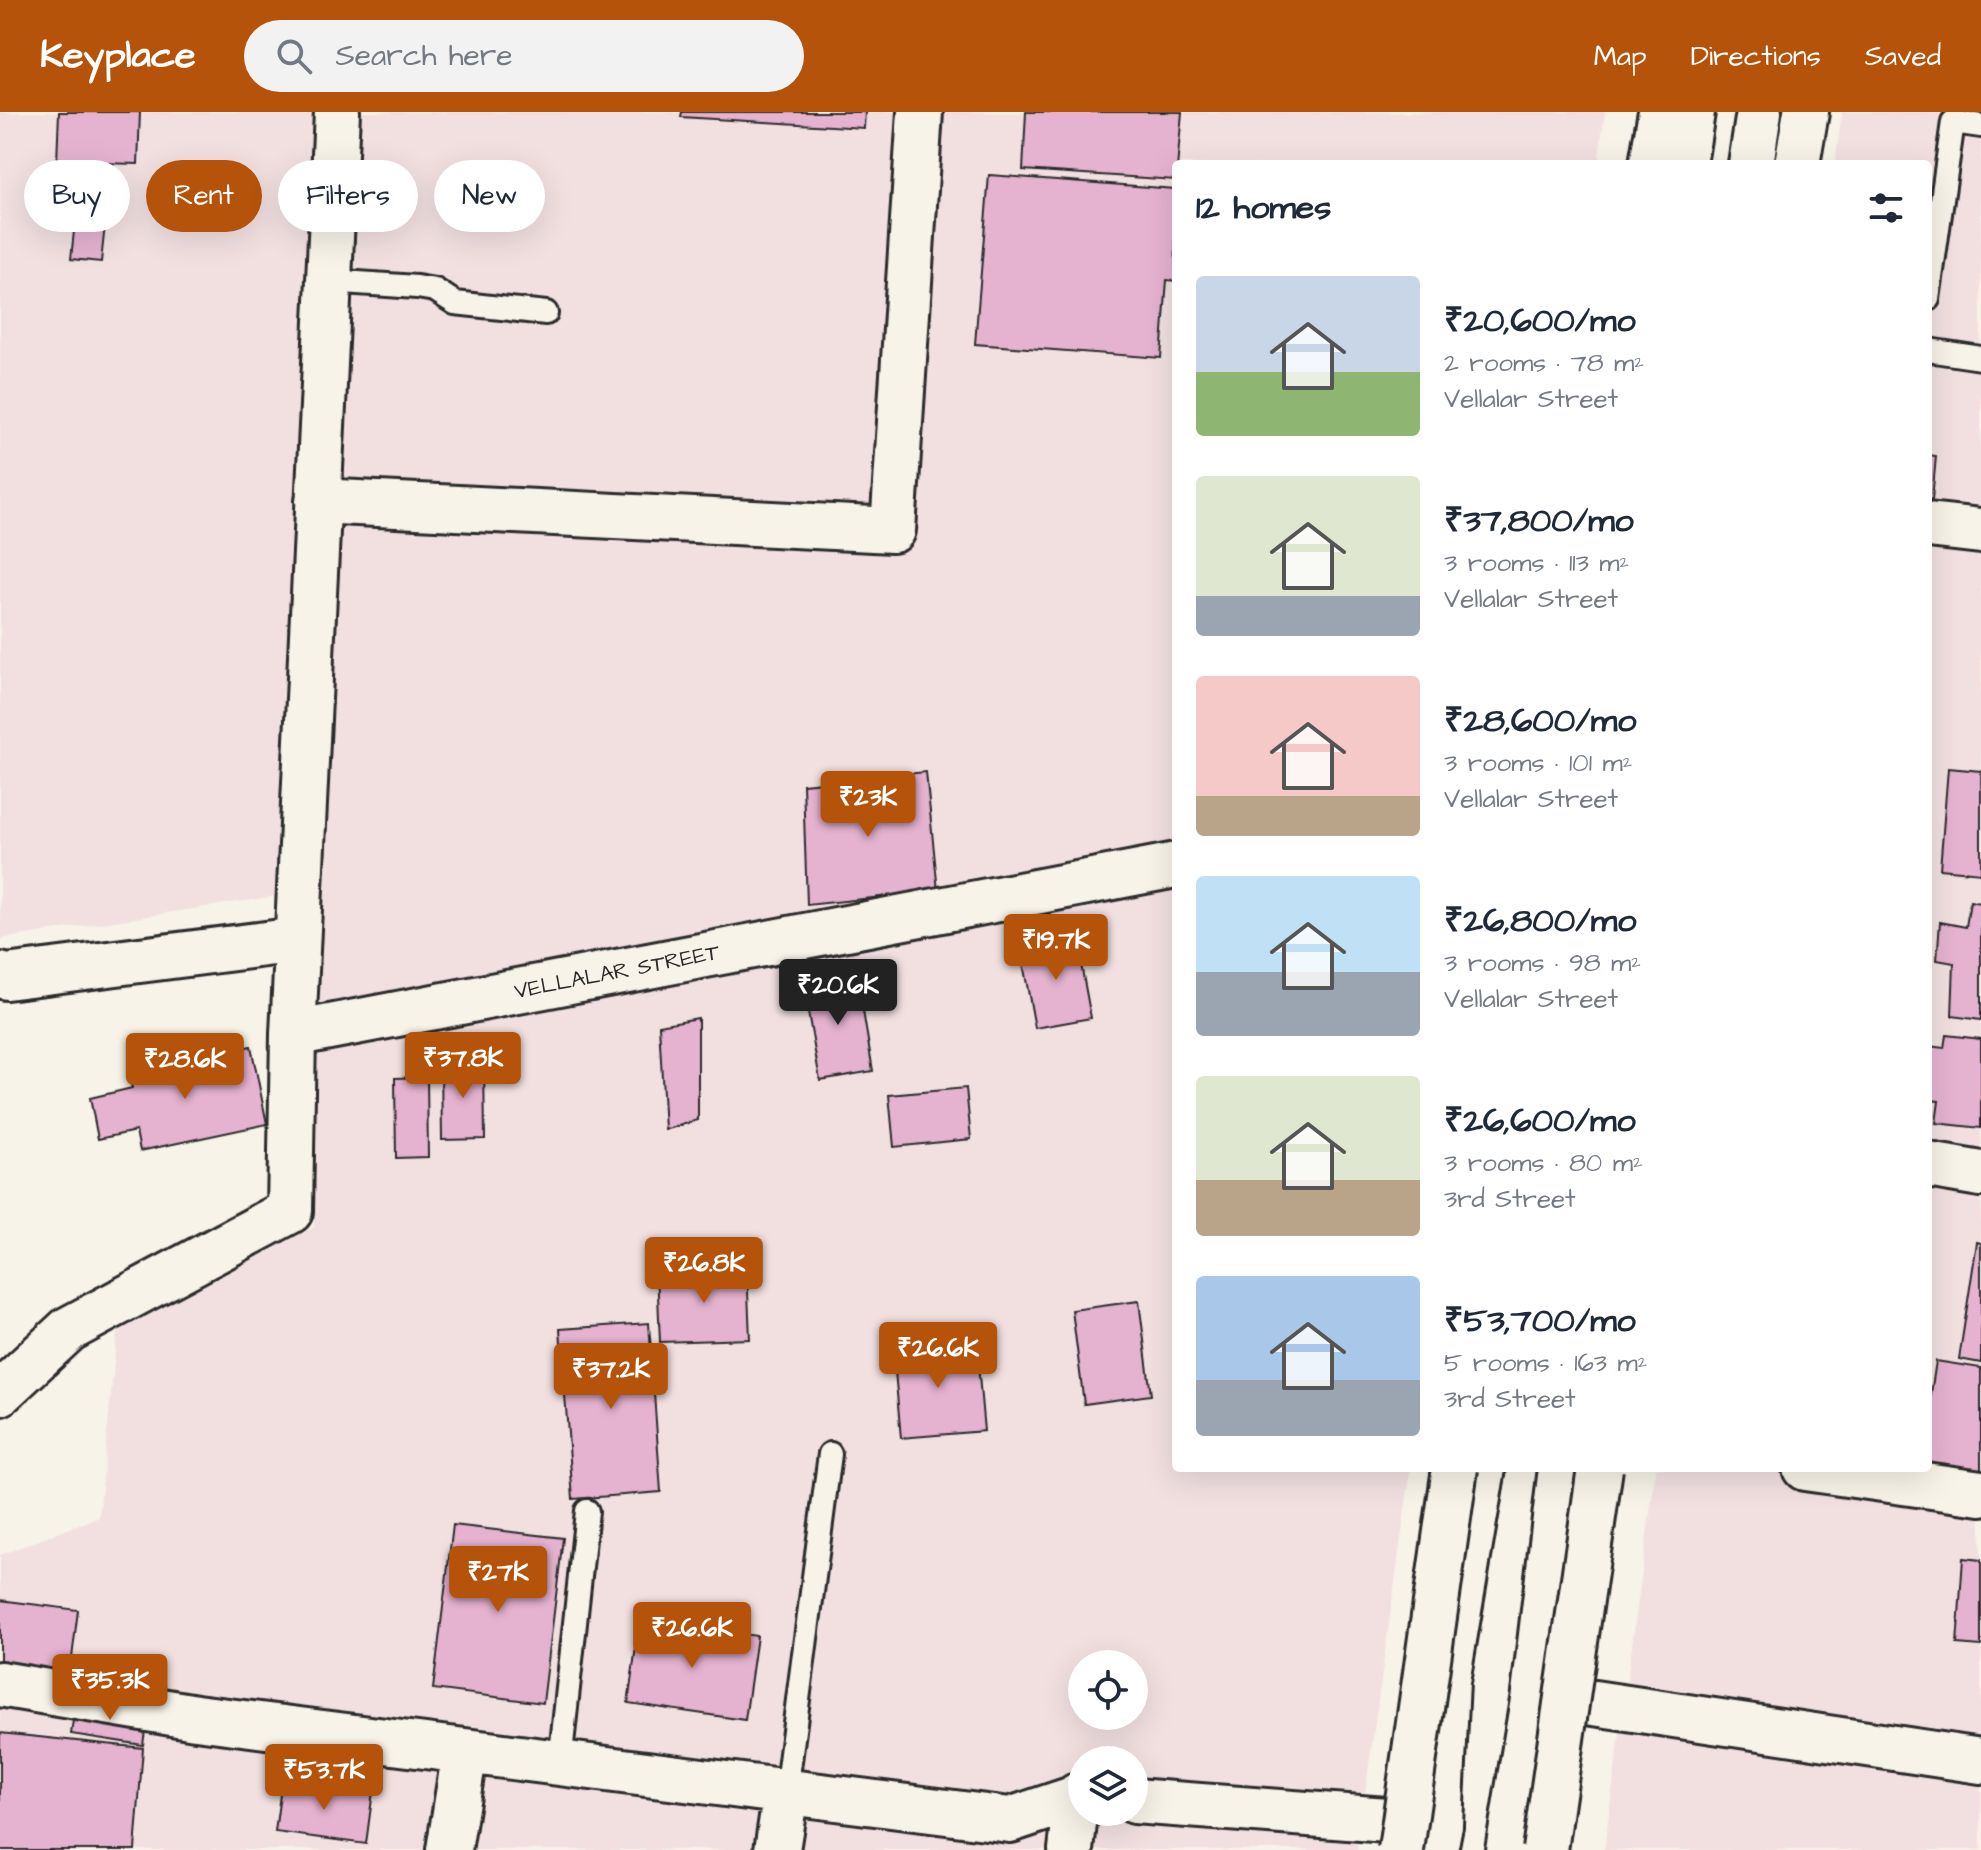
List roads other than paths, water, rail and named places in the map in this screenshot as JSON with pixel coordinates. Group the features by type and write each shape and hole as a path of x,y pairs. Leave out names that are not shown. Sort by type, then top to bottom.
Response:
{"main road":[{"path":"0,1393 69,1329 290,1211 297,940 337,112"},
{"path":"318,501 893,530 920,112"},
{"path":"1653,160 1661,112"},
{"path":"1685,160 1692,112"},
{"path":"1752,160 1759,112"},
{"path":"1798,160 1806,112"},
{"path":"1932,525 1981,531"},
{"name":"VELLALAR STREET","path":"293,1034 1172,866"},
{"path":"0,975 6,977 297,940"},
{"path":"1932,1166 1981,1174"},
{"path":"1401,1850 1454,1472"},
{"path":"1148,1803 1437,1837 1447,1681 1482,1472"},
{"path":"1508,1850 1534,1694 1561,1472"},
{"path":"1545,1850 1599,1472"},
{"path":"1833,1472 1981,1493"},
{"path":"0,1684 196,1717 1010,1820 1068,1800"},
{"path":"1534,1694 1981,1761"},
{"path":"449,1850 465,1751"},
{"path":"777,1850 786,1792"},
{"path":"1071,1850 1075,1826"}],"lane":[{"path":"1932,271 1954,117 1981,126"},
{"path":"328,281 417,287 435,290 455,303 546,313"},
{"path":"1932,351 1981,358"},
{"path":"786,1792 830,1454"},
{"path":"560,1763 587,1511"}]}
